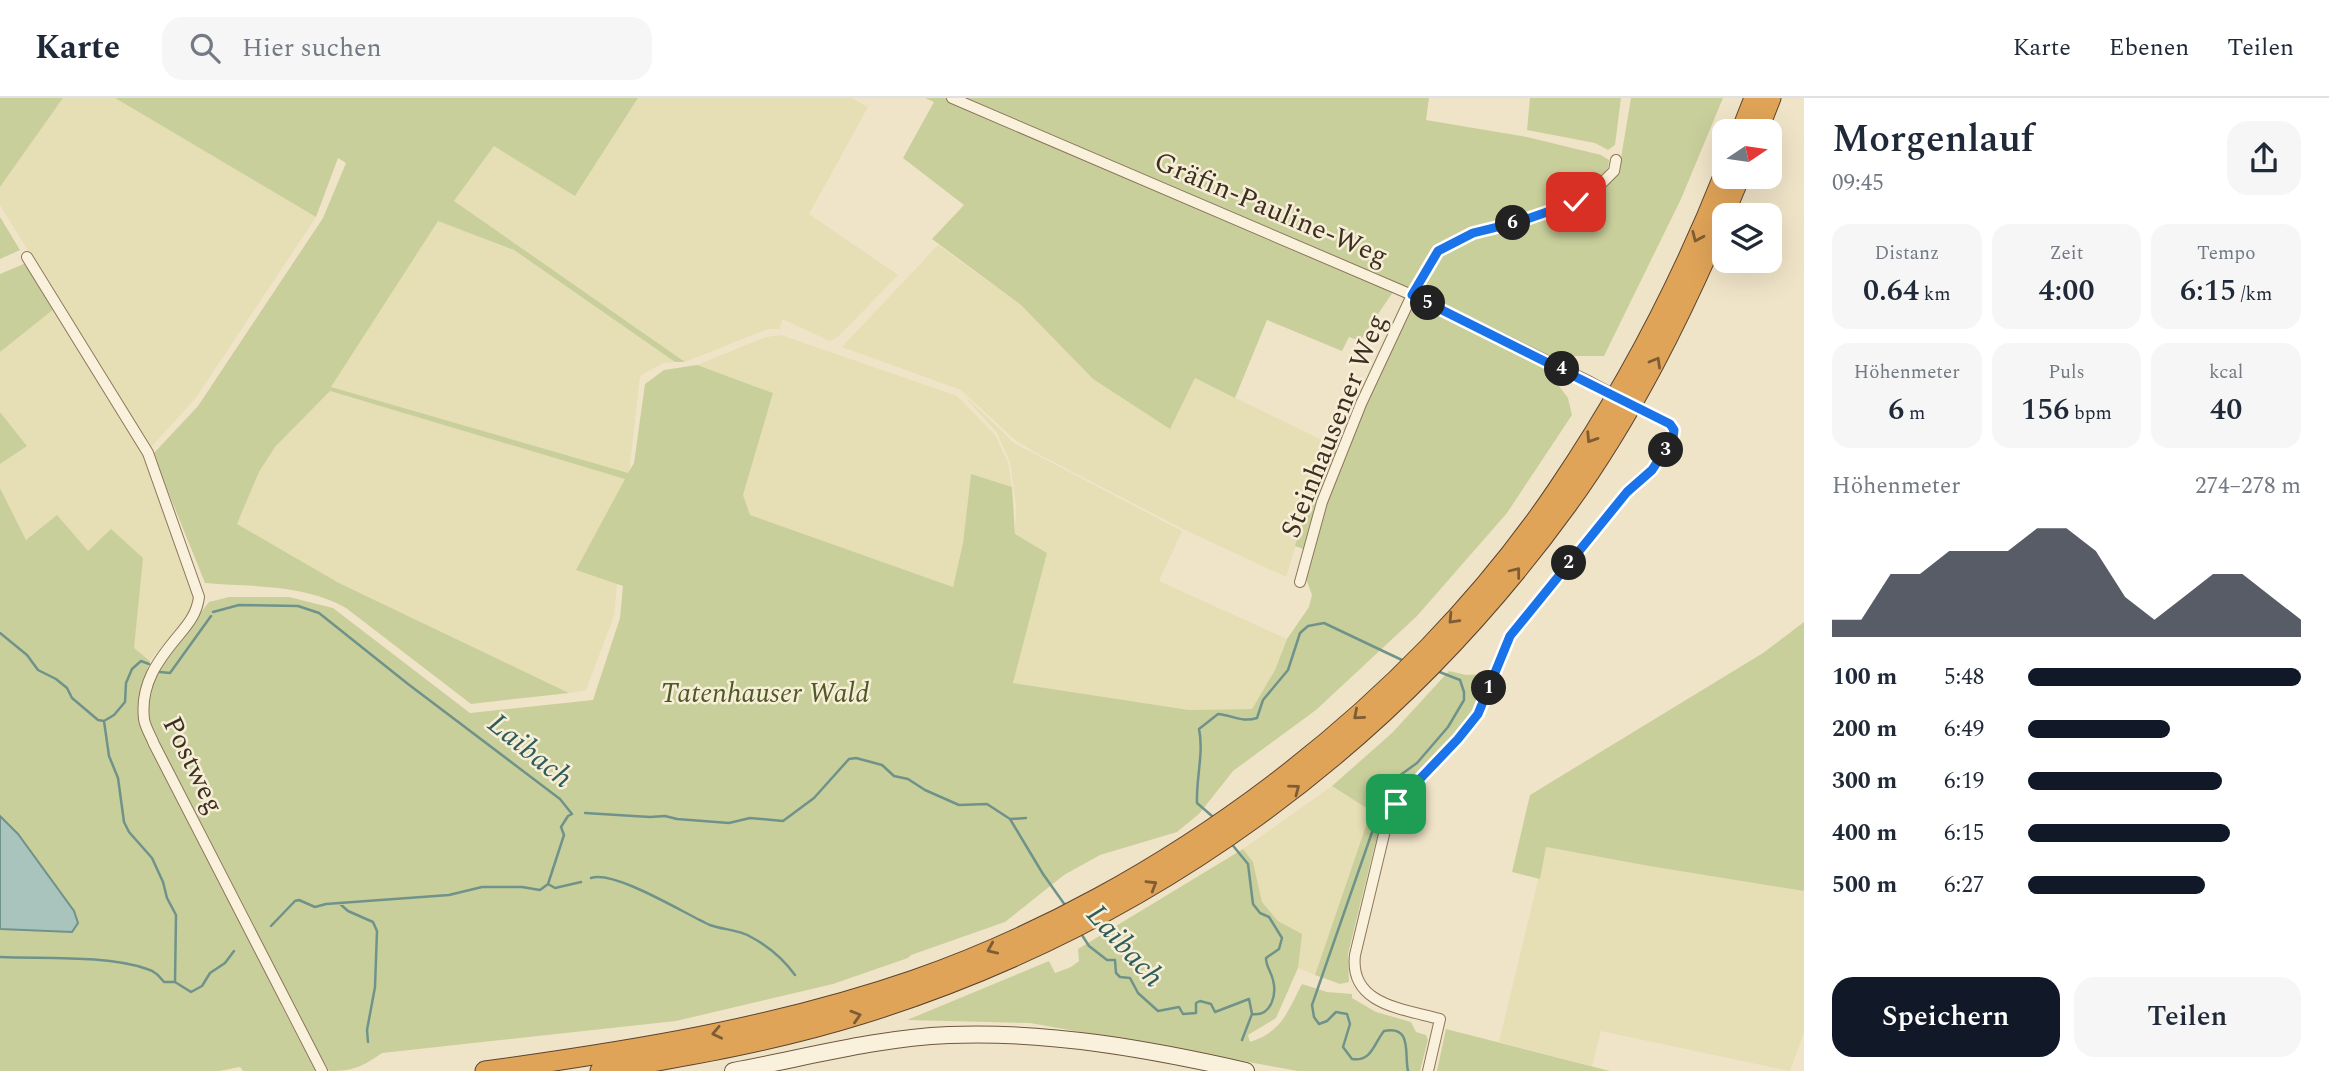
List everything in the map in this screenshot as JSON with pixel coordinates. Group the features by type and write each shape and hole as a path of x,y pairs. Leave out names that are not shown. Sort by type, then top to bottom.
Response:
{"highway":[{"path":"1746,119 1754,98"},
{"path":"1763,119 1771,98"},
{"path":"1423,663 1524,535 1601,423 1652,332 1717,189"},
{"path":"600,1071 696,1055 791,1034 860,1015 981,972 1089,911 1146,870 1207,842 1236,823 1368,706 1423,663 1509,581 1570,501 1661,354 1712,244"},
{"path":"485,1071 678,1041 784,1019 916,979 1058,928"}],"main road":[{"path":"733,1071 885,1041 948,1035 1021,1034 1090,1043 1246,1071"}],"street":[{"name":"Gräfin-Pauline-Weg","path":"952,98 1412,295 1590,382 1670,424 1674,430 1673,438 1652,470 1627,492 1510,636 1478,714 1458,739 1402,795 1386,826 1355,955 1355,973 1360,985 1370,996 1395,1007 1440,1019 1428,1071"},
{"name":"Steinhausener Weg","path":"1300,582 1322,502 1361,404 1412,295 1438,251 1473,233 1518,222 1576,202 1597,188 1614,171 1616,160"},
{"name":"Postweg","path":"27,257 149,453 165,497 200,597 190,623 155,663 146,687 144,720 278,989 322,1071"}],"shaded area":[{"path":"63,98 115,98 316,217 195,399 144,455 193,596 192,607 184,621 150,660 134,649 88,551 26,540 0,488 0,464 27,446 0,412 0,352 54,309 63,307 0,205 0,187"},
{"path":"638,98 852,98 868,107 809,214 898,275 838,337 830,341 782,319 780,329 768,329 685,362 454,201 494,146 576,195"},
{"path":"438,220 514,250 675,362 663,363 640,376 629,474 331,387"},
{"path":"938,245 1021,305 1093,379 1170,428 1195,378 1328,443 1286,577 1183,529 1038,454 1015,440 961,390 842,347"},
{"path":"781,335 957,396 995,435 1008,462 1012,487 971,474 963,543 953,587 749,515 743,495 773,393 697,365 766,337"},
{"path":"330,391 626,479 576,570 617,584 614,616 586,690 569,693 339,583 237,524 259,472 275,447"},
{"path":"960,391 1014,443 1182,531 1159,581 1287,639 1275,670 1252,709 1189,710 1013,683 1047,553 1015,534 1016,506 1010,462 997,433"},
{"path":"1332,786 1371,811 1315,975 1298,968 1301,934 1278,921 1262,902 1253,863 1243,849"},
{"path":"1546,847 1804,891 1804,1032 1790,1071 1601,1031 1592,1066 1499,1042"}],"green space":[{"path":"0,98 63,98 0,187"},
{"name":"Tatenhauser Wald","path":"115,98 638,98 575,196 494,146 454,201 685,362 675,362 514,250 438,221 331,387 628,473 634,463 645,384 664,370 697,365 773,393 743,495 750,515 953,587 963,543 971,474 1012,487 1015,534 1047,553 1013,683 1189,710 1252,709 1275,670 1287,639 1309,607 1312,595 1305,576 1311,552 1295,546 1328,443 1337,446 1407,298 1393,292 1360,341 1349,337 1342,351 1267,320 1235,398 1195,378 1170,429 1093,379 1021,305 932,239 964,205 903,158 934,102 925,98 1429,98 1426,120 1527,137 1601,155 1609,160 1608,168 1591,188 1599,191 1621,158 1631,98 1723,98 1681,199 1604,356 1561,356 1547,370 1568,398 1572,415 1507,513 1417,616 1316,710 1233,771 1199,814 1177,832 1100,855 1064,875 1005,922 833,984 676,1021 382,1053 357,1067 329,1071 291,1002 281,1005 316,1071 243,1071 240,1067 219,1071 0,1071 0,929 72,932 77,918 18,834 0,816 0,488 26,540 57,515 88,551 111,529 143,558 134,648 150,661 142,686 150,747 160,742 148,717 150,690 159,666 209,602 229,597 289,597 333,608 470,713 593,700 620,618 623,586 576,570 625,479 330,391 275,447 259,472 237,524 339,583 569,693 471,704 346,608 330,600 277,588 205,583 153,454 198,406 323,218 346,163 338,158 316,217"},
{"path":"1530,98 1621,98 1615,145 1608,150 1595,143 1527,130"},
{"path":"0,217 20,250 0,259"},
{"path":"26,263 54,309 0,352 0,274"},
{"path":"0,412 27,446 0,464"},
{"path":"1804,622 1804,891 1546,847 1540,879 1512,872 1530,795 1763,653"},
{"path":"1449,671 1466,675 1484,674 1488,678 1475,710 1455,736 1399,790 1386,808 1348,954 1349,982 1340,984 1315,975 1371,811 1332,786 1392,733"},
{"path":"1243,849 1253,862 1262,902 1278,921 1302,934 1298,968 1276,1018 1248,1035 1250,1042 1277,1026 1288,1012 1302,984 1327,992 1352,994 1352,998 1376,1012 1411,1022 1416,1032 1426,1035 1428,1040 1420,1071 1298,1071 1030,1023 907,1020 1049,961 1055,973 1071,967 1079,961 1078,949"},
{"path":"1446,1029 1610,1071 1437,1071"}],"water":[{"path":"0,816 18,834 74,911 78,923 72,932 0,929"}],"waterway":[{"name":"Laibach","path":"213,612 239,605 298,606 319,613 560,799 572,814 561,827 564,835 548,884 540,890 482,887 449,895 315,907 299,900 271,926"},
{"name":"Laibach","path":"160,672 170,673 211,616"},
{"name":"Laibach","path":"1212,816 1197,803 1201,747 1199,729 1218,714 1242,719 1257,718 1263,700 1288,670 1300,633 1308,626 1324,623 1404,661"},
{"name":"Laibach","path":"0,633 27,655 38,670 67,688 72,698 98,720 104,721 114,715 125,702 126,683 132,669 141,661 149,664"},
{"name":"Laibach","path":"1408,1071 1405,1043 1399,1032 1384,1031 1368,1055 1352,1059 1343,1047 1350,1024 1347,1014 1336,1012 1327,1021 1319,1024 1314,1017 1312,1005 1377,818 1399,776 1417,763 1448,727 1464,700 1460,680 1437,671"},
{"path":"104,721 109,756 118,778 124,822 129,832 152,858 176,915 175,982"},
{"name":"Laibach","path":"585,813 665,816 729,823 750,818 783,821 814,798 849,759 856,758 882,765 894,776 908,779 959,805 987,804 1010,819 1065,905"},
{"path":"1011,819 1026,818"},
{"name":"Laibach","path":"1080,932 1089,946 1107,960 1115,960 1116,973 1120,977 1130,978 1138,993 1158,1011 1179,1007 1183,1014 1196,1013 1196,1003 1200,1001 1211,1004 1215,1012 1249,999 1252,1014 1264,1012 1271,1004 1274,992 1266,958 1279,949 1282,938 1269,917 1260,913 1253,904 1248,864 1230,842"},
{"path":"591,878 602,877 633,886 710,925 746,934 775,954 795,975"},
{"path":"548,884 555,888 581,882"},
{"path":"339,903 348,911 373,922 377,931 375,987 367,1030 368,1042"},
{"name":"Laibach","path":"0,957 113,961 152,971 164,982 175,982 191,992 202,986 210,973 225,963 234,951"},
{"path":"1242,1040 1252,1014"}],"route":[{"path":"1396,804 1478,714 1510,636 1627,492 1652,470 1673,438 1674,430 1670,424 1412,295 1438,251 1473,233 1518,222 1576,202"}]}
